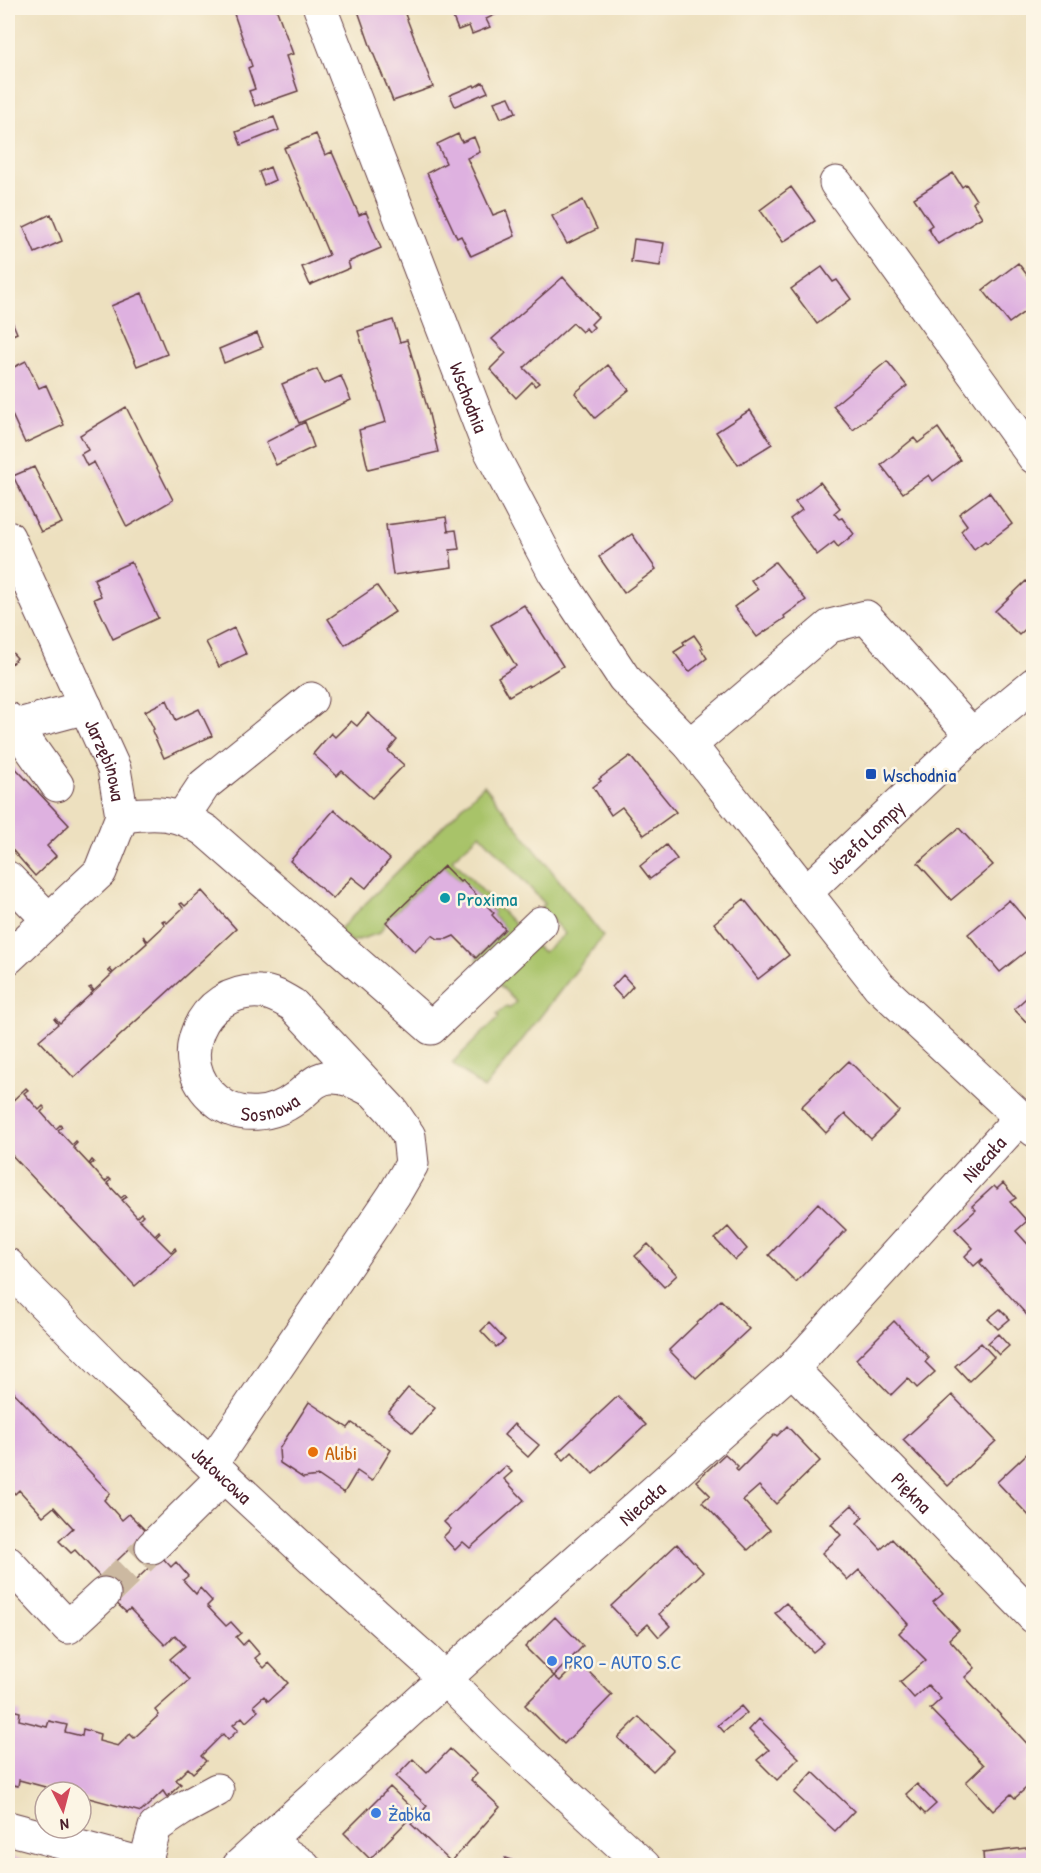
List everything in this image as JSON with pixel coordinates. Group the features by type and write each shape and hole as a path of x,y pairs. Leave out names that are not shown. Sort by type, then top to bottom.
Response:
{"street":[{"name":"Wschodnia","path":"320,8 489,448 554,572 624,678 690,746 879,986 1027,1124"},
{"path":"836,183 1034,457"},
{"name":"Jarzębinowa","path":"8,537 114,769 122,816 100,872 8,958"},
{"path":"690,746 830,626 866,616 972,735"},
{"name":"Józefa Lompy","path":"805,893 972,735 1034,684"},
{"path":"182,818 204,785 310,699"},
{"path":"57,785 11,723 86,707"},
{"path":"122,816 153,812 191,821 206,831 431,1028 541,923"},
{"path":"8,878 48,920"},
{"name":"Sosnowa","path":"152,1547 218,1470 412,1164 409,1136 392,1111 293,1005 278,996 261,992 244,992 227,998 213,1008 202,1021 195,1038 193,1055 196,1072 204,1088 216,1100 231,1109 248,1114 265,1113 282,1108 311,1084 329,1077 352,1079 373,1091"},
{"name":"Niecała","path":"239,1866 445,1677 792,1369 1027,1124"},
{"name":"Jałowcowa","path":"8,1265 21,1281 117,1377 445,1677 491,1725 644,1866"},
{"name":"Piękna","path":"792,1369 1034,1617"},
{"path":"8,1563 68,1627 104,1594"},
{"path":"8,1828 147,1865 155,1827 182,1809 218,1790"},
{"path":"266,1841 304,1866"}],"green space":[{"path":"484,785 603,936 484,1089 452,1063 499,1017 497,1014 516,1002 497,982 533,945 544,952 565,934 541,908 545,904 480,834 452,859 518,928 480,963 476,958 505,929 492,915 494,913 444,866 386,922 380,933 352,942 338,931"}],"building":[{"path":"232,8 276,8 293,54 286,56 298,91 255,106 249,91 255,89 248,68 252,66"},
{"path":"357,8 422,8 405,14 433,87 393,101"},
{"path":"472,8 499,8 501,12 486,19 490,27 472,34 469,26 458,30 452,15"},
{"path":"483,82 488,92 455,106 450,95"},
{"path":"509,97 516,112 501,118 494,102"},
{"path":"274,117 279,130 241,145 236,132"},
{"path":"316,134 325,155 332,152 359,215 366,212 381,248 348,262 350,268 310,285 302,267 329,255 284,148"},
{"path":"458,134 462,142 474,137 480,152 467,158 493,215 506,210 515,236 471,256 461,236 457,238 427,173 446,163 437,144"},
{"path":"270,167 275,180 264,185 259,172"},
{"path":"953,173 962,187 966,184 976,200 973,203 982,217 938,244 928,228 932,225 914,198"},
{"path":"791,187 815,221 783,242 760,210"},
{"path":"583,200 597,229 567,244 552,216"},
{"path":"51,214 62,241 35,253 24,227"},
{"path":"634,239 664,243 660,266 631,262"},
{"path":"1018,263 1034,284 1034,305 1009,323 983,290"},
{"path":"822,267 833,282 837,280 851,299 817,324 791,289"},
{"path":"563,277 598,317 591,324 594,327 589,332 586,328 582,332 573,323 524,368 539,383 535,386 532,382 516,398 490,369 506,353 492,339"},
{"path":"142,293 167,354 137,366 111,306"},
{"path":"8,312 17,333 8,337"},
{"path":"393,320 400,342 407,340 438,452 368,469 359,430 386,422 358,331"},
{"path":"257,333 263,347 224,363 219,349"},
{"path":"26,361 39,388 46,385 64,425 25,443 8,406 8,370"},
{"path":"887,361 907,386 853,430 833,406"},
{"path":"608,365 629,390 595,418 575,393"},
{"path":"317,369 324,384 341,376 351,400 299,423 282,384"},
{"path":"126,407 173,500 127,527 94,462 87,466 81,454 88,450 80,435"},
{"path":"750,410 772,444 738,465 716,432"},
{"path":"305,422 314,447 276,465 266,442"},
{"path":"938,428 960,460 933,481 929,475 903,493 881,465 914,438 918,443"},
{"path":"34,467 62,523 41,532 13,476"},
{"path":"820,482 840,508 834,513 839,519 842,518 854,534 838,547 834,542 817,555 790,519 802,510 795,502"},
{"path":"989,492 1012,524 987,543 985,541 974,549 961,531 967,525 959,514"},
{"path":"446,517 448,531 456,530 459,549 450,550 452,567 393,575 386,525"},
{"path":"632,534 656,569 624,593 599,557"},
{"path":"131,562 158,618 113,639 94,599 101,596 94,579"},
{"path":"775,562 806,600 757,637 734,607 758,589 751,580"},
{"path":"1026,581 1034,589 1034,621 1019,635 995,611"},
{"path":"377,586 395,612 345,645 328,619"},
{"path":"524,605 563,666 529,687 528,685 509,696 498,677 516,666 491,625"},
{"path":"234,628 246,654 219,667 206,642"},
{"path":"694,635 707,658 689,672 674,652"},
{"path":"8,648 17,658 8,667"},
{"path":"167,700 176,720 199,709 212,736 164,758 145,711"},
{"path":"368,713 397,740 388,751 404,765 372,798 342,771 337,776 313,754 331,733 335,737 351,721 357,726"},
{"path":"630,756 676,812 644,835 622,807 611,815 593,787 601,781 599,779"},
{"path":"8,760 69,825 47,846 56,856 35,876 8,845"},
{"path":"334,810 390,859 366,888 352,877 333,899 290,861"},
{"path":"959,828 993,865 951,900 918,863"},
{"path":"666,845 677,859 650,879 640,866"},
{"name":"Proxima","path":"444,866 460,882 462,880 494,913 492,915 505,929 476,958 454,936 438,939 432,935 415,952 386,922"},
{"path":"202,891 236,929 74,1078 39,1040 58,1024 55,1018 60,1023 93,992 89,988 91,987 94,991 112,974 108,971 110,969 113,973 147,943 143,936 148,941 165,925 162,921 167,923 183,908 180,904 185,906"},
{"path":"744,899 789,955 758,979 714,923"},
{"path":"1009,900 1034,929 1034,945 1000,972 968,934"},
{"path":"623,975 633,986 622,998 612,987"},
{"path":"1034,991 1034,1030 1014,1009"},
{"path":"849,1061 899,1111 871,1139 845,1114 826,1133 801,1107"},
{"path":"26,1088 28,1090 24,1093 39,1110 43,1106 45,1108 41,1112 56,1129 60,1125 62,1127 58,1130 72,1145 76,1141 73,1147 89,1164 92,1160 94,1162 90,1165 105,1182 109,1178 111,1180 107,1183 121,1198 125,1195 127,1197 122,1200 137,1217 141,1213 143,1215 139,1219 155,1235 159,1231 156,1237 171,1252 175,1248 176,1250 135,1286 8,1151 8,1105"},
{"path":"1003,1183 1016,1198 1010,1202 1027,1221 1016,1231 1034,1251 1034,1323 980,1263 982,1259 974,1266 965,1256 973,1248 955,1229 976,1210 972,1206 994,1186 997,1189"},
{"path":"818,1203 846,1230 796,1282 769,1255"},
{"path":"728,1227 747,1249 735,1260 715,1239"},
{"path":"648,1244 677,1275 664,1287 635,1256"},
{"path":"721,1300 749,1329 696,1378 669,1350"},
{"path":"1000,1309 1010,1319 998,1329 988,1319"},
{"path":"894,1321 929,1358 925,1362 935,1372 917,1388 908,1378 891,1395 856,1359"},
{"path":"489,1323 505,1340 496,1347 481,1331"},
{"path":"998,1334 1009,1346 999,1355 988,1343"},
{"path":"981,1343 994,1357 969,1381 955,1366"},
{"path":"8,1386 110,1493 104,1500 122,1520 129,1514 147,1532 100,1577 75,1550 71,1553 59,1541 73,1528 54,1507 43,1516 19,1490 15,1494 8,1486"},
{"path":"408,1388 435,1408 413,1433 388,1412"},
{"path":"952,1395 996,1441 948,1486 903,1440"},
{"path":"618,1396 646,1425 593,1474 572,1452 564,1460 557,1453"},
{"path":"309,1402 348,1428 352,1423 391,1450 372,1481 357,1471 344,1493 319,1476 303,1478 280,1463 279,1449"},
{"path":"514,1424 539,1445 528,1457 504,1435"},
{"path":"787,1426 820,1461 776,1504 759,1486 743,1500 770,1530 748,1550 702,1502 710,1495 696,1481 725,1454 738,1466 736,1468 738,1471 775,1434 777,1436"},
{"path":"1034,1447 1034,1517 1032,1519 997,1482"},
{"path":"506,1466 512,1472 504,1479 524,1500 470,1548 463,1542 455,1550 443,1537 451,1529 444,1522"},
{"path":"852,1505 863,1517 857,1523 881,1549 892,1539 943,1594 933,1602 959,1630 949,1639 975,1668 965,1677 1034,1751 1034,1758 1028,1763 1034,1769 1034,1781 1015,1798 1011,1794 993,1811 966,1782 984,1765 930,1709 941,1699 928,1685 914,1698 900,1682 926,1660 899,1633 908,1624 859,1570 848,1580 822,1553 841,1535 831,1524"},
{"path":"677,1544 703,1572 659,1614 670,1626 659,1637 648,1624 637,1634 611,1606"},
{"path":"161,1556 171,1567 176,1562 188,1576 183,1580 196,1594 200,1588 212,1601 207,1606 226,1626 231,1622 241,1633 236,1637 243,1645 248,1640 260,1654 255,1658 264,1668 269,1663 288,1683 268,1701 264,1696 254,1705 258,1711 246,1722 242,1717 233,1725 238,1730 228,1740 223,1734 201,1756 206,1761 193,1773 188,1768 176,1780 181,1784 167,1797 163,1791 141,1812 93,1799 93,1780 33,1780 33,1784 19,1780 18,1786 8,1784 8,1709 20,1712 19,1720 47,1727 49,1721 67,1725 65,1732 82,1736 83,1729 100,1734 99,1741 118,1746 130,1734 134,1738 159,1715 155,1710 189,1680 170,1659 185,1646 175,1635 165,1645 130,1609 126,1612 114,1601"},
{"path":"786,1603 824,1643 813,1652 775,1613"},
{"path":"555,1617 583,1646 554,1676 525,1647"},
{"path":"579,1662 612,1695 564,1744 525,1705 554,1676 560,1681"},
{"path":"741,1706 747,1713 724,1732 718,1725"},
{"path":"639,1717 674,1750 653,1771 618,1738"},
{"path":"759,1719 799,1758 777,1780 757,1760 769,1750 749,1730"},
{"path":"450,1749 477,1774 471,1780 500,1807 451,1862 411,1824 427,1806 396,1777 413,1759 427,1773"},
{"path":"813,1772 854,1811 835,1831 794,1793"},
{"path":"917,1784 936,1804 925,1814 906,1794"},
{"path":"390,1787 416,1812 370,1859 344,1833"},
{"path":"1034,1847 1034,1866 984,1866 983,1853"},
{"path":"8,1856 43,1865 43,1866 8,1866"},
{"path":"505,1858 525,1865 525,1866 502,1866"}],"tunnel":[{"path":"104,1594 152,1547"}],"place":[{"name":"Wschodnia","path":"871,774"},
{"name":"Proxima","path":"445,898"},
{"name":"Alibi","path":"313,1452"},
{"name":"PRO - AUTO S.C","path":"552,1661"},
{"name":"Żabka","path":"376,1813"}]}
